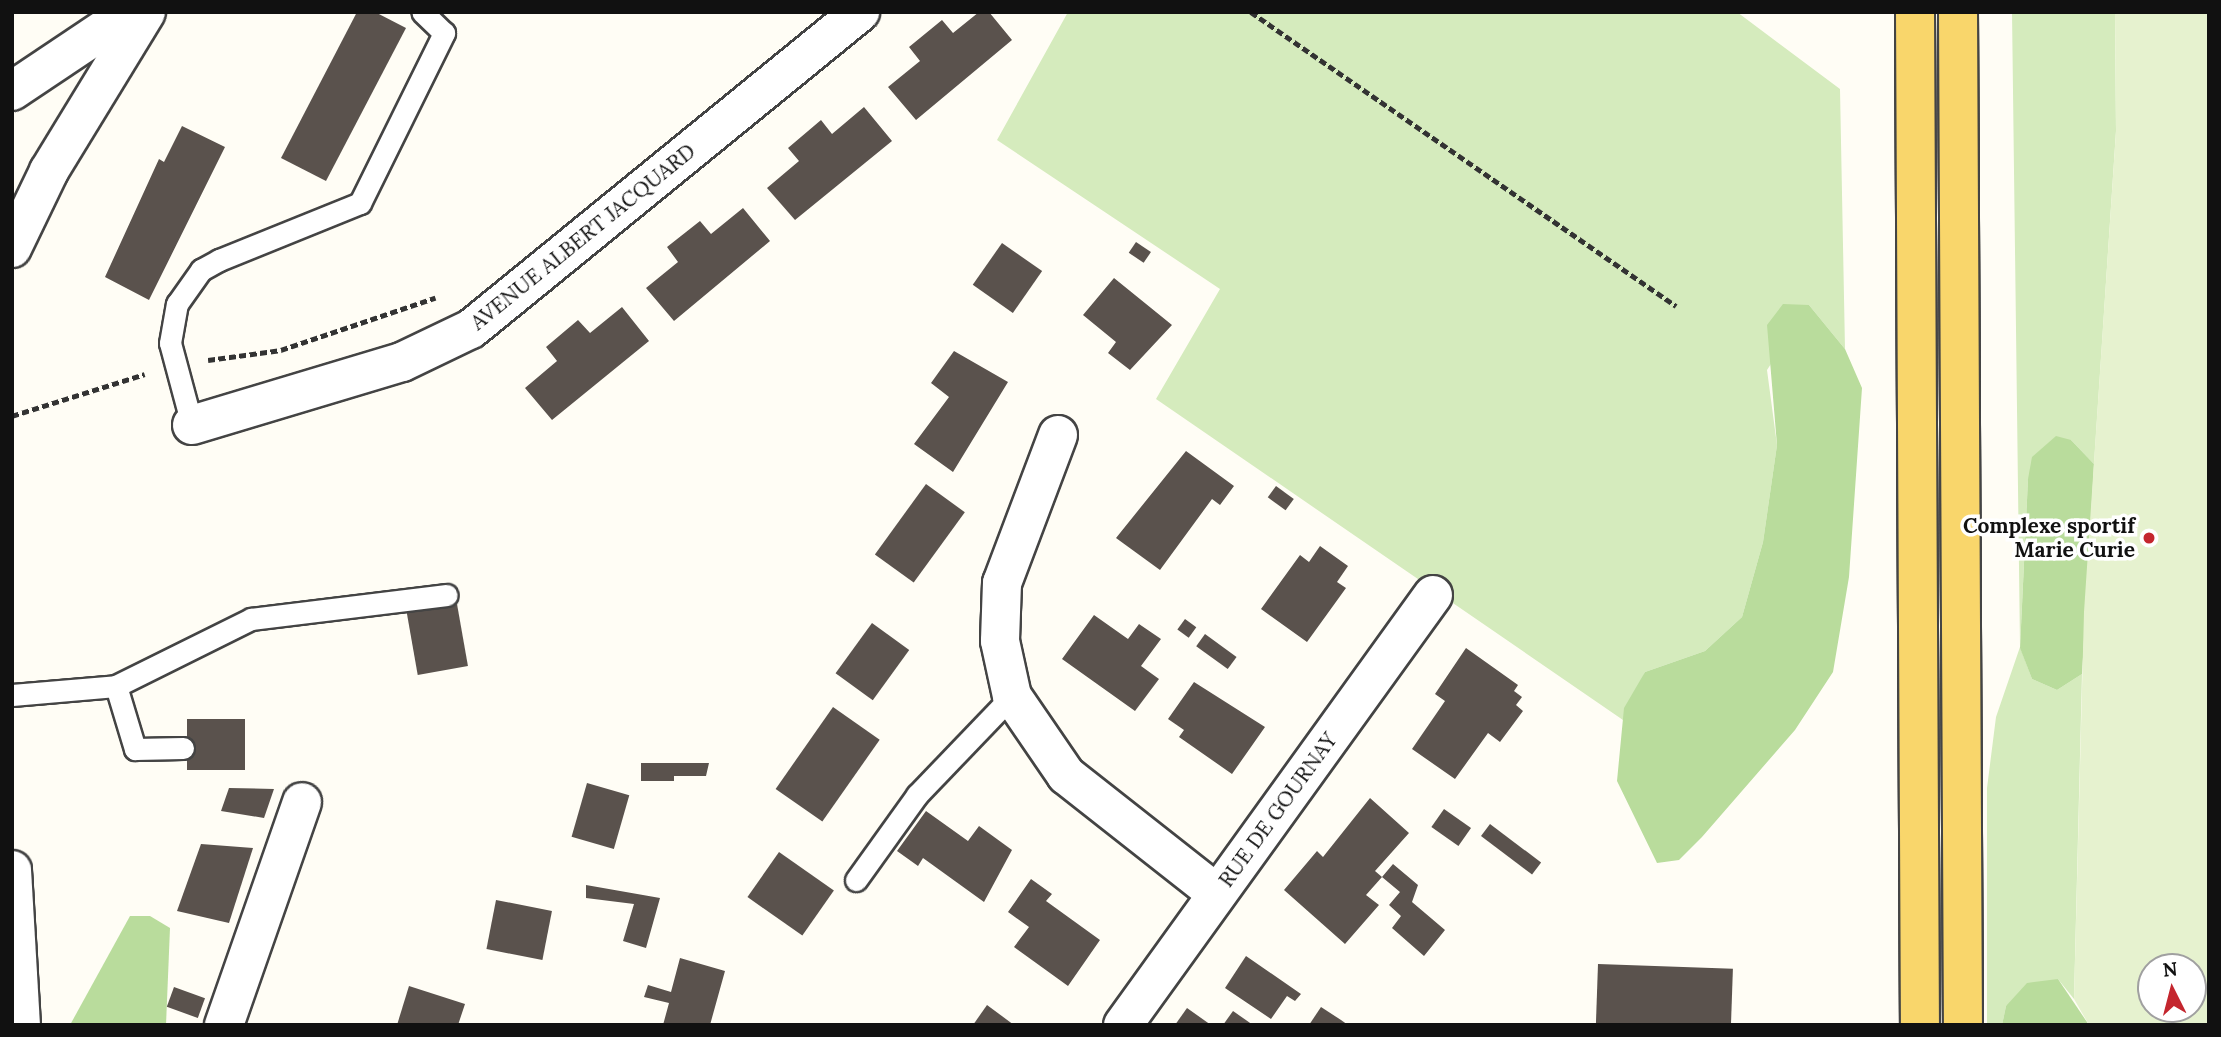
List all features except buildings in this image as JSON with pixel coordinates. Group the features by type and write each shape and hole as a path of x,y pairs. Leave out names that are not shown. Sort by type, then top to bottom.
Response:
{"main road":[{"path":"1915,12 1920,1025"},
{"path":"1958,12 1963,1025"}],"street":[{"path":"12,91 130,12"},
{"path":"12,248 49,171 146,12"},
{"name":"AVENUE ALBERT JACQUARD","path":"192,425 402,362 471,329 860,12"},
{"path":"1058,435 1002,583 1000,642 1012,696 1066,775 1217,894"},
{"name":"RUE DE GOURNAY","path":"1123,1025 1433,595"},
{"path":"224,1025 302,802"},
{"path":"12,870 21,1025"}],"lane":[{"path":"192,425 174,364 171,324 201,270 360,203 444,33 422,12"},
{"path":"12,695 116,686 251,619 447,595"},
{"path":"116,686 135,749 183,748"},
{"path":"856,880 917,794 1012,696"},
{"path":"1904,1025 1921,898"}],"path":[{"path":"1251,12 1676,306"},
{"path":"12,416 174,364 281,350 440,296"}],"green space":[{"path":"1068,12 1737,12 1840,89 1845,349 1809,305 1767,370 1777,445 1763,542 1742,617 1705,651 1645,672 1623,720 1156,399 1220,289 997,140"},
{"path":"2012,12 2115,12 2116,131 2094,464 2071,440 2028,479 2020,647"},
{"name":"Complexe sportif Marie Curie","path":"2115,12 2209,12 2209,1025 2089,1025 2074,999 2084,612 2116,131"},
{"path":"1783,304 1809,305 1845,349 1862,388 1849,577 1833,672 1795,730 1702,837 1679,860 1657,863 1617,781 1624,708 1645,672 1705,651 1742,617 1763,542 1777,445 1767,325"},
{"path":"2056,436 2071,440 2094,464 2082,674 2057,690 2032,679 2020,648 2028,479 2032,457"},
{"path":"2020,647 2032,679 2057,690 2082,674 2074,999 2058,979 2006,1006 2002,1025 1987,1025 1987,788 1996,717"},
{"path":"130,916 150,916 170,928 166,1025 70,1025"},
{"path":"2058,979 2089,1025 2002,1025 2006,1006 2027,983"}],"place":[{"name":"Complexe sportif Marie Curie","path":"2149,538"}]}
